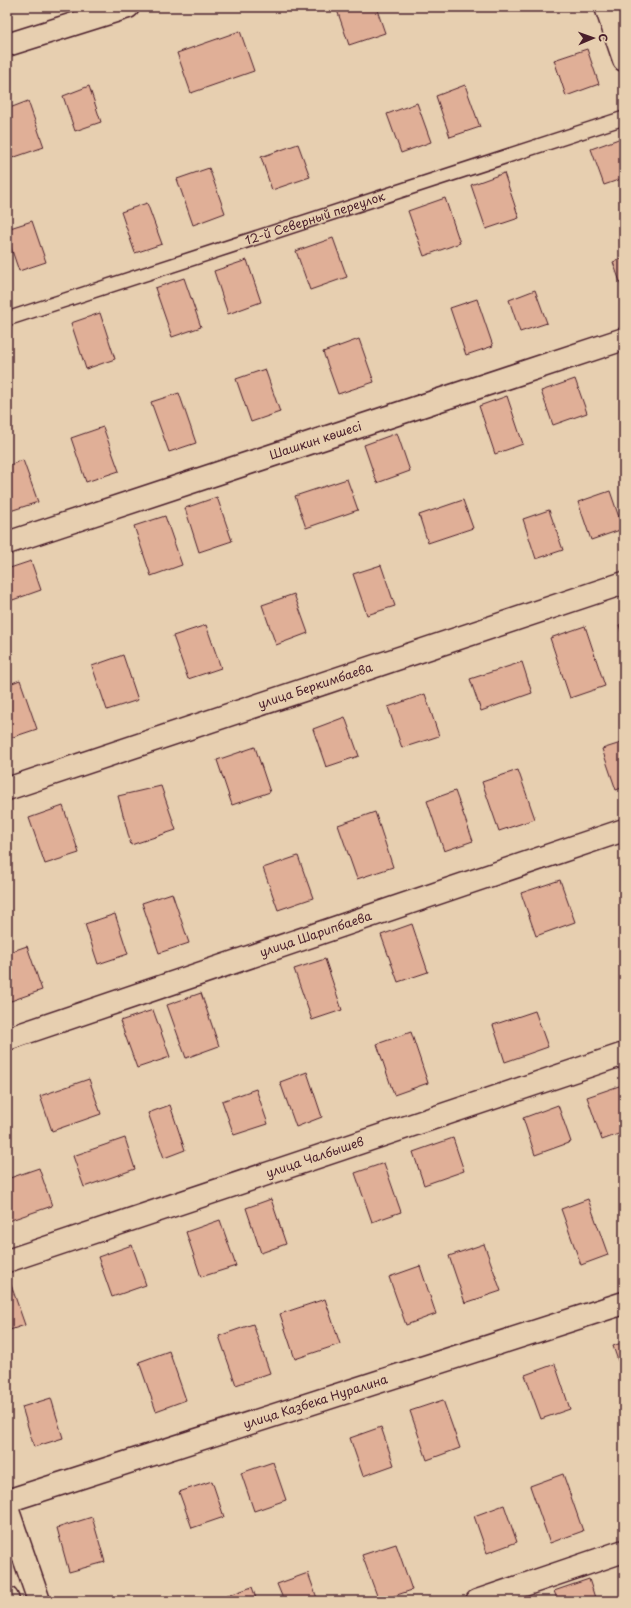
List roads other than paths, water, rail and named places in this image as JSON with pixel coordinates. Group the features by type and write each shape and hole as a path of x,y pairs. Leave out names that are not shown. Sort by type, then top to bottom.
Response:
{"street":[{"path":"7,45 128,7"},
{"path":"606,7 624,60"},
{"name":"Шашкин көшесі","path":"7,543 624,339"},
{"name":"улица Беркимбаева","path":"7,789 624,583"},
{"name":"улица Шарипбаева","path":"7,1039 624,830"},
{"name":"улица Чалбышев","path":"7,1261 624,1054"},
{"name":"улица Казбека Нуралина","path":"7,1501 624,1303"},
{"path":"7,1508 39,1601"},
{"path":"477,1601 624,1551"}],"lane":[{"name":"12-й Северный переулок","path":"7,319 624,118"}]}
